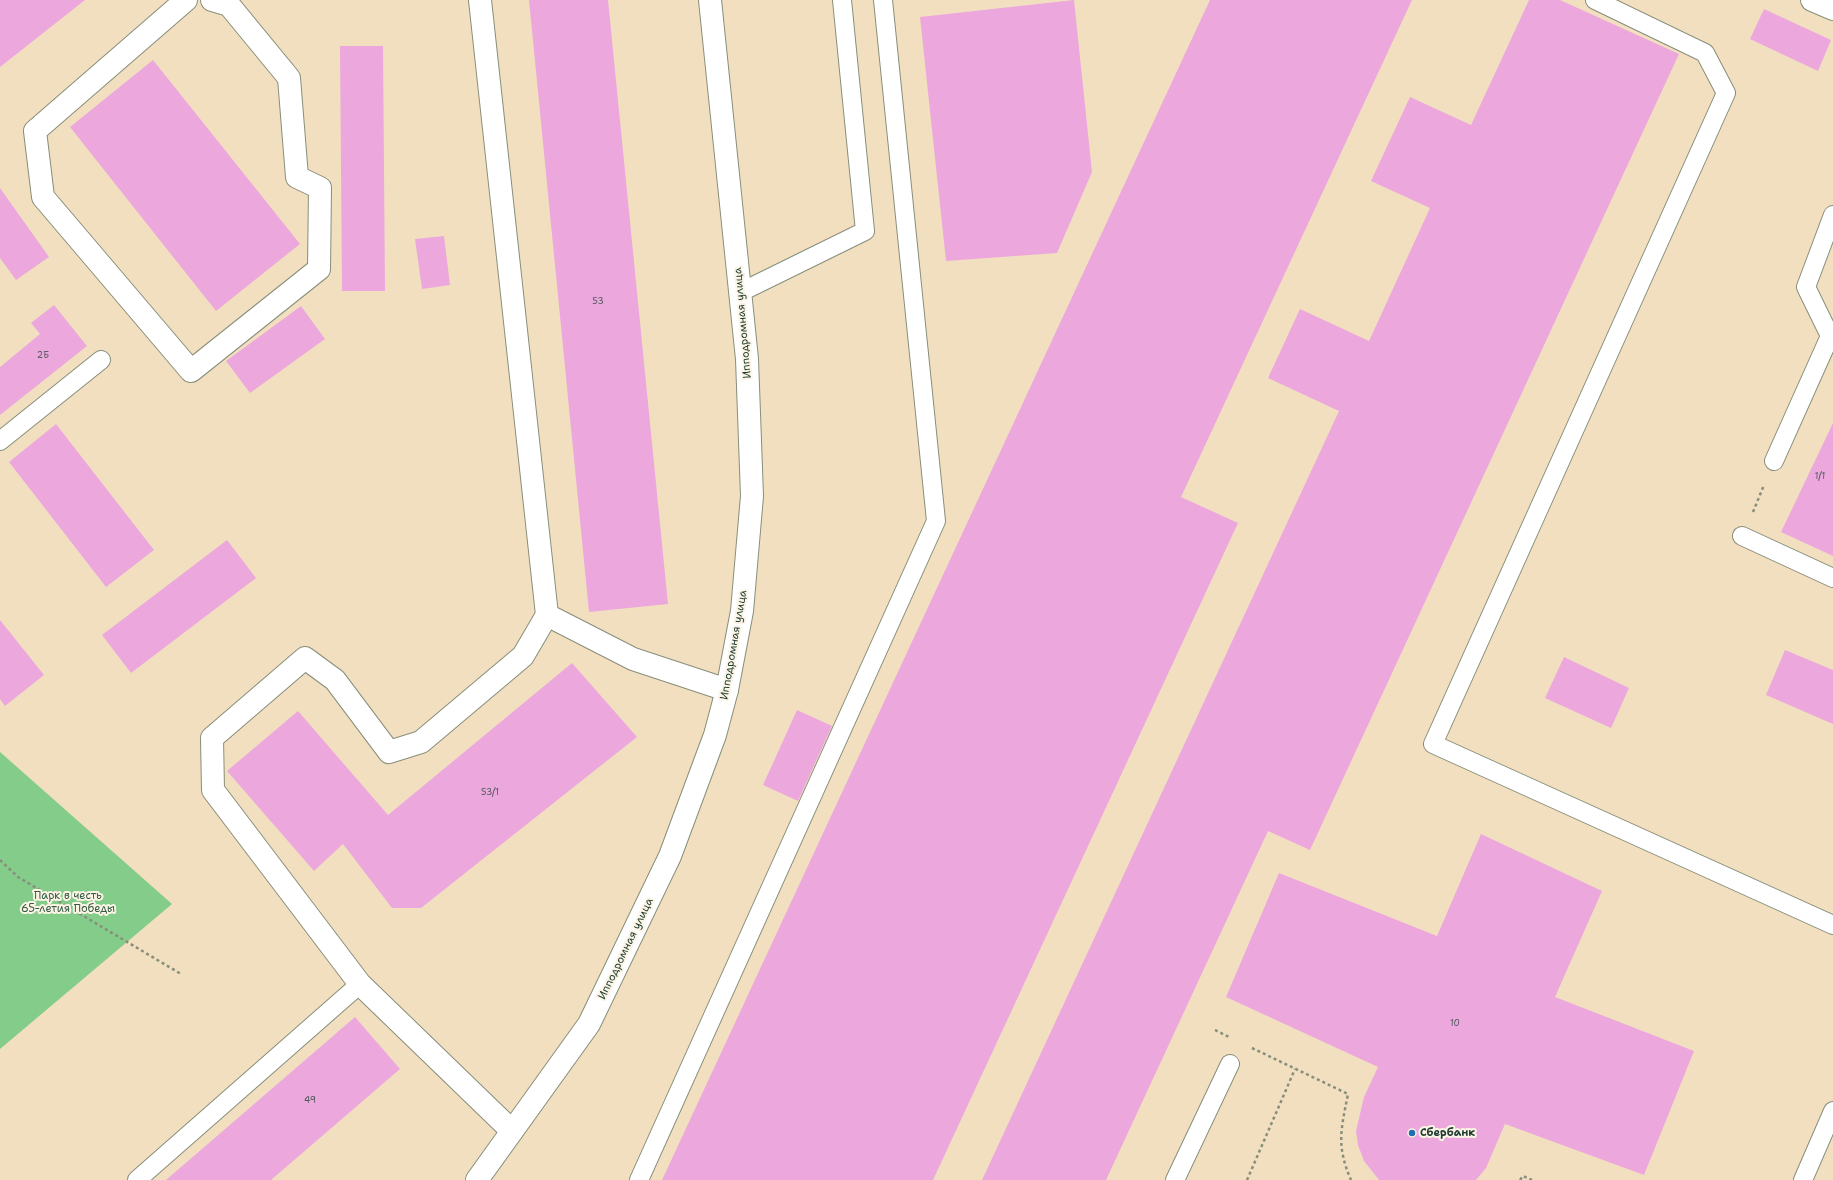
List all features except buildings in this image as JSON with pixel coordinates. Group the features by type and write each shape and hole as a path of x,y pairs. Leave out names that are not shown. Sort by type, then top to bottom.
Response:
{"street":[{"path":"186,0 35,131 43,197 191,371 320,269 320,188 297,177 288,78 229,5 212,0"},
{"path":"480,0 547,615 523,656 421,742 389,752 335,680 305,658 212,738 213,790 360,984 512,1131"},
{"name":"Ипподромная улица","path":"477,1180 589,1024 670,856 716,735 727,690 742,611 752,496 747,359 710,0"},
{"path":"1812,0 1833,9"},
{"path":"547,615 633,660 727,690"}],"lane":[{"path":"741,292 865,231 842,0"},
{"path":"639,1180 936,521 883,0"},
{"path":"1595,0 1705,53 1726,93 1433,744 1833,925"},
{"path":"1774,461 1830,336 1806,287 1833,215"},
{"path":"0,440 101,360"},
{"path":"1742,536 1833,578"},
{"path":"137,1180 360,984"},
{"path":"1174,1180 1230,1064"},
{"path":"1803,1180 1833,1112"}],"path":[{"path":"1742,536 1774,461"},
{"path":"0,860 18,877 181,974"},
{"path":"1215,1030 1235,1040"},
{"path":"1249,1046 1348,1094 1340,1133 1343,1161 1351,1180"},
{"path":"1247,1180 1295,1069"},
{"path":"1520,1180 1523,1176 1532,1180"}],"green space":[{"name":"Парк в честь 65-летия Победы","path":"0,752 172,904 0,1049"}],"place":[{"name":"Сбербанк","path":"1412,1133"}]}
